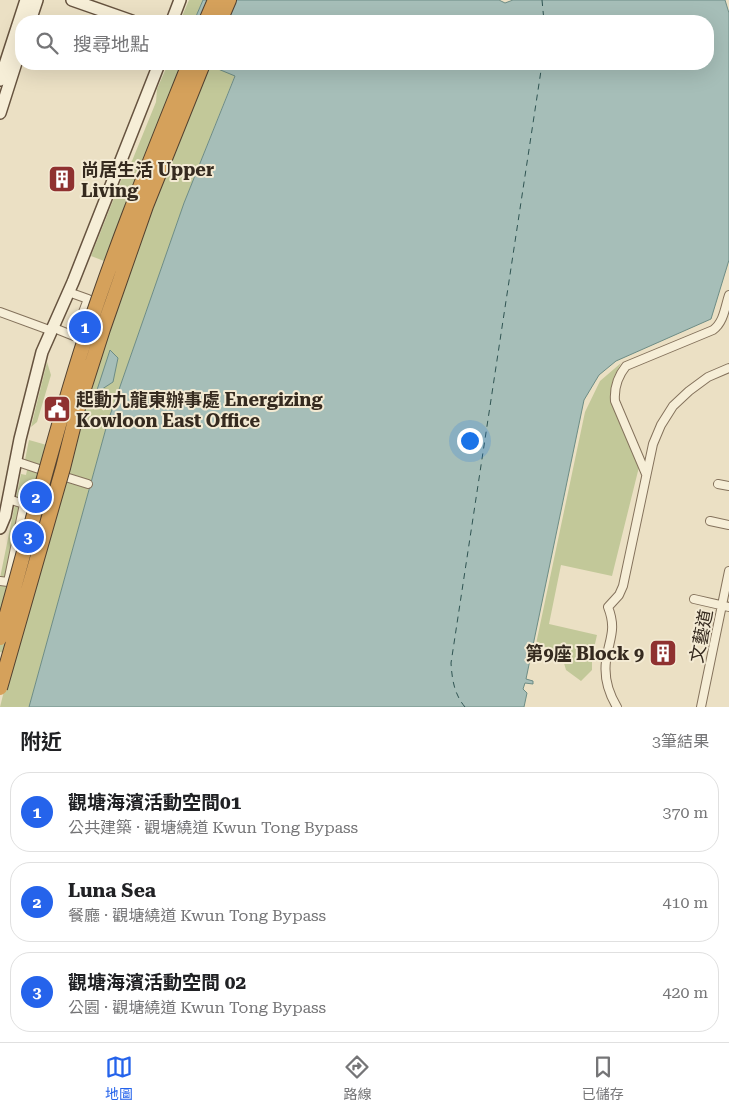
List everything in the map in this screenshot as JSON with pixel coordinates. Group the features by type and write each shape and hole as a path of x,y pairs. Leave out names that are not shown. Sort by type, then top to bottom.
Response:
{"highway":[{"path":"208,15 214,0"},
{"path":"222,15 228,0"},
{"path":"0,638 86,336 119,240 187,70"},
{"path":"0,688 63,468 79,404 103,329 146,206 201,70"}],"street":[{"path":"21,15 26,0"},
{"path":"32,15 36,0"},
{"path":"72,0 115,15"},
{"path":"172,15 180,0"},
{"path":"0,80 15,34"},
{"path":"0,113 15,66"},
{"path":"0,528 42,352 55,330 157,70"},
{"path":"0,312 74,336 88,299 74,294"},
{"path":"646,474 616,401 616,390 620,376 626,366 713,330 718,326 722,318 729,295"},
{"path":"618,707 609,689 605,662 613,627 613,619 608,607 623,586 656,434 673,406 698,384 729,368"},
{"path":"15,461 88,484"},
{"path":"718,484 729,486"},
{"path":"0,581 8,582 24,504 8,499"},
{"path":"710,521 729,524"},
{"name":"文藝道","path":"702,707 726,606 729,570"},
{"path":"694,599 726,606"}],"green space":[{"path":"189,0 203,0 197,15 183,15"},
{"path":"165,70 222,70 235,75 184,203 108,421 29,707 0,707 13,655 0,652 0,578 21,474 26,475 29,461 25,460 29,440 68,451 125,269 91,256 126,168 132,161 156,102 157,89"},
{"path":"47,362 51,375 37,422 31,427"},
{"path":"621,363 613,379 611,401 639,467 612,576 561,565 549,624 597,635 592,657 592,670 581,681 566,670 561,653 536,644 585,412 600,381"}],"water":[{"path":"203,0 499,0 505,3 513,0 725,0 729,13 729,260 711,319 616,361 599,375 584,400 526,679 533,681 533,684 525,683 523,689 527,693 524,707 29,707 108,421 184,203 235,76 220,70 714,70 714,15 197,15"},
{"path":"110,350 118,358 113,382 96,393"}],"ferry route":[{"path":"542,0 543,15"},
{"path":"465,707 458,697 454,686 451,663 541,70"}],"place":[{"name":"尚居生活 Upper Living","path":"62,179"},
{"name":"觀塘海濱活動空間01","path":"85,327"},
{"name":"起動九龍東辦事處 Energizing Kowloon East Office","path":"57,409"},
{"name":"Luna Sea","path":"36,497"},
{"name":"觀塘海濱活動空間 02","path":"28,537"},
{"name":"第9座 Block 9","path":"663,653"}]}
